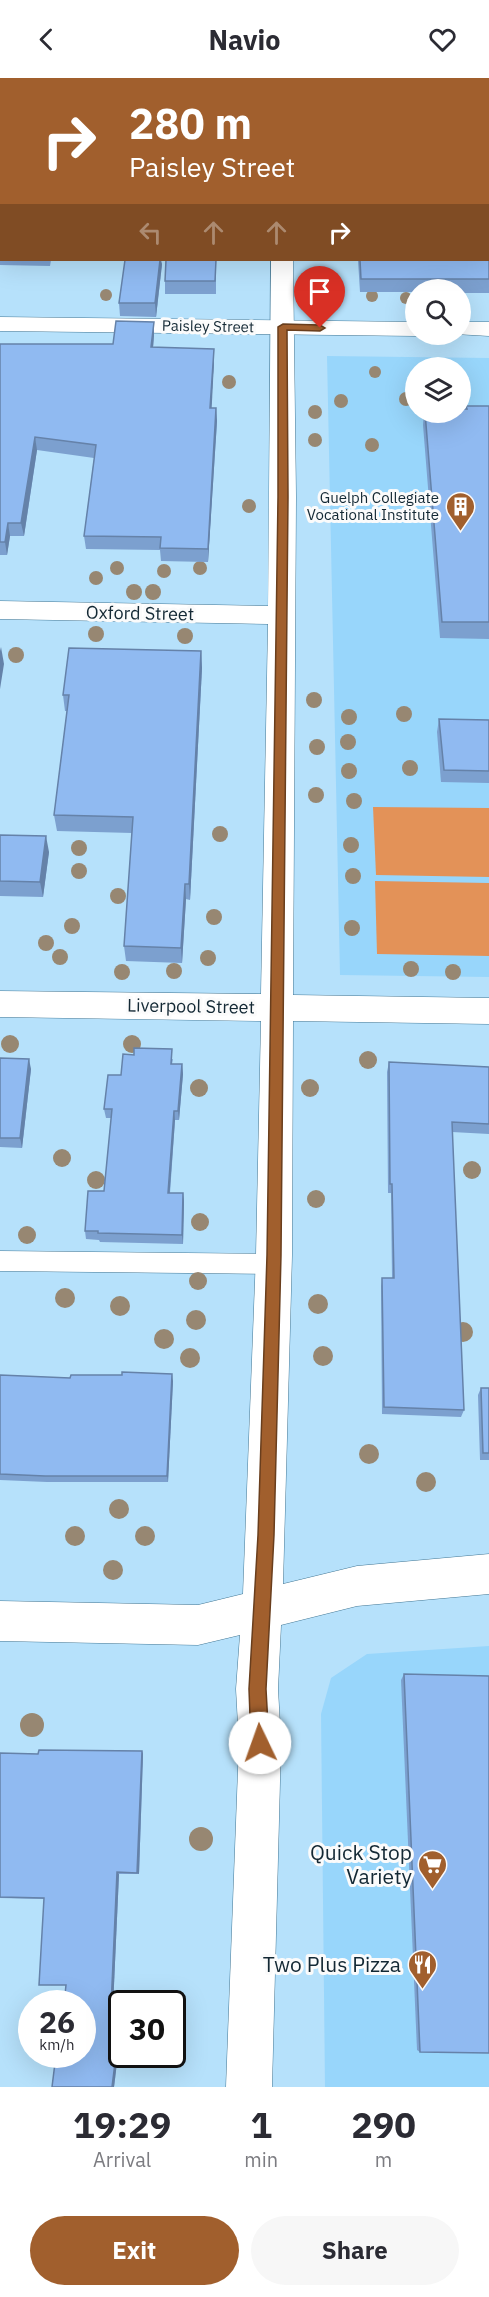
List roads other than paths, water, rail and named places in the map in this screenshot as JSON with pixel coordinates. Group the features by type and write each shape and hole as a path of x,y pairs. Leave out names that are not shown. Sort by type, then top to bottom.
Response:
{"street":[{"path":"249,2087 260,1743 257,1689 262,1609 273,1264 281,615 282,261"},
{"name":"Paisley Street","path":"0,324 405,329"},
{"path":"471,329 489,329"},
{"name":"Oxford Street","path":"0,610 281,615"},
{"name":"Liverpool Street","path":"0,1004 489,1011"},
{"path":"0,1621 198,1625 357,1586 489,1574"}],"lane":[{"path":"0,1261 273,1264"}],"place":[{"name":"Guelph Collegiate Vocational Institute","path":"460,532"},
{"name":"Quick Stop Variety","path":"433,1890"},
{"name":"Two Plus Pizza","path":"422,1990"}]}
